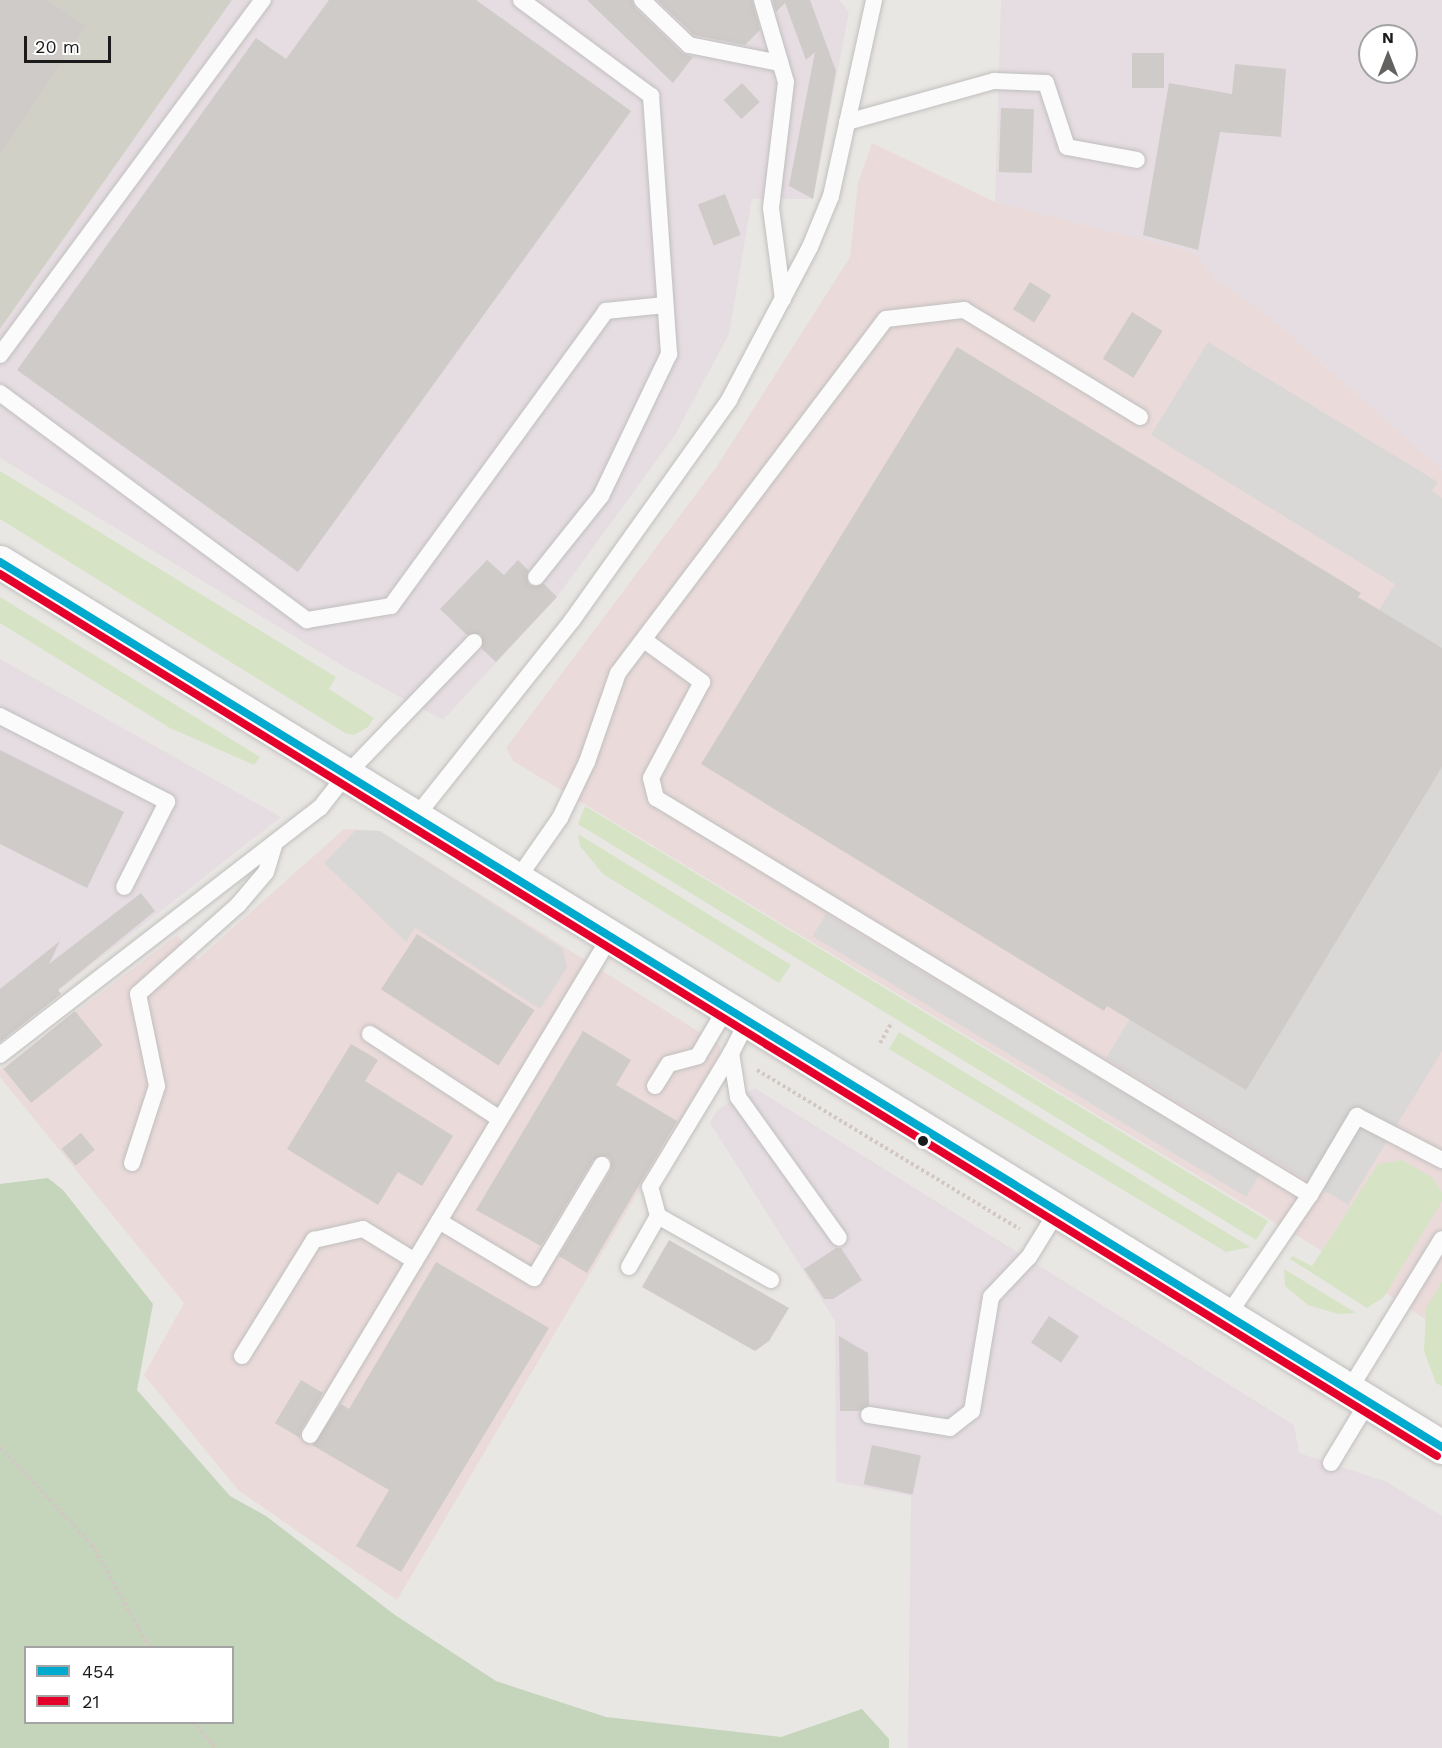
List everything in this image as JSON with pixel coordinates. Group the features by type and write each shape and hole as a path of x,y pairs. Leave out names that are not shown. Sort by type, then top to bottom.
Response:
{"street":[{"path":"0,562 414,819 1058,1209 1442,1447"}],"lane":[{"path":"0,355 263,0"},
{"path":"521,0 651,96 669,354 601,496 536,577"},
{"path":"642,0 689,45 780,63"},
{"path":"762,0 786,82 771,208 783,299"},
{"path":"414,819 573,619 729,400 783,299 831,196 872,1"},
{"path":"847,122 994,81 1046,83 1067,147 1137,160"},
{"path":"0,393 307,620 391,606 606,311 665,305"},
{"path":"516,881 560,818 587,762 618,673 886,319 964,310 1140,417"},
{"path":"645,640 702,682 651,778 656,798 1310,1195"},
{"path":"0,1055 321,808 345,776 474,642"},
{"path":"0,716 167,802 124,887"},
{"path":"132,1163 157,1086 138,994 238,905 266,872 274,845"},
{"path":"310,1435 610,937"},
{"path":"738,1014 731,1053 738,1097 839,1238"},
{"path":"655,1086 669,1064 698,1056 738,1014"},
{"path":"370,1034 500,1119"},
{"path":"629,1267 658,1216 650,1187 731,1053"},
{"path":"1228,1315 1310,1195 1358,1116 1442,1160"},
{"path":"439,1221 534,1278 602,1165"},
{"path":"869,1415 950,1428 972,1411 991,1297 1029,1257 1058,1209"},
{"path":"658,1216 771,1280"},
{"path":"242,1356 314,1240 363,1228 415,1261"},
{"path":"1331,1462 1358,1396 1442,1239"}],"path":[{"path":"880,1043 892,1022"},
{"path":"731,1053 1039,1241"},
{"path":"0,1447 92,1545 149,1646"},
{"path":"195,1724 216,1748"}],"shaded area":[{"path":"0,0 232,0 0,329"},
{"path":"232,0 839,0 849,12 813,199 752,199 729,334 675,435 557,597 443,720 343,666 0,458 0,329"},
{"path":"1001,0 1442,0 1442,470 1270,317 1214,278 1195,253 995,202"},
{"path":"872,143 995,202 1195,253 1214,278 1270,317 1442,470 1442,1330 1322,1251 513,761 506,748 717,466 850,257 858,183"},
{"path":"1208,342 1438,482 1432,491 1442,498 1442,1051 1348,1205 1106,1058 1395,584 1151,435"},
{"path":"0,659 281,817 0,1037"},
{"path":"344,829 380,831 720,1045 720,1054 397,1600 238,1490 144,1375 184,1303 0,1077 0,1070 177,935 197,960"},
{"path":"356,830 380,831 563,949 567,968 540,1009 415,928 406,942 324,863"},
{"path":"826,914 1260,1175 1246,1197 813,936"},
{"path":"755,1088 1294,1425 1299,1453 1387,1482 1442,1516 1442,1748 908,1748 911,1496 836,1482 835,1321 710,1123 717,1110"}],"green space":[{"path":"0,471 336,677 329,689 374,718 368,727 354,735 345,733 0,519"},
{"path":"0,597 260,757 254,765 170,728 0,623"},
{"path":"585,806 1268,1221 1256,1240 578,824"},
{"path":"578,834 791,965 779,983 603,874 580,846"},
{"path":"899,1032 1250,1247 1226,1252 889,1049"},
{"path":"1402,1160 1433,1178 1442,1192 1442,1201 1384,1297 1367,1308 1290,1259 1292,1256 1312,1266 1378,1164"},
{"path":"48,1178 63,1190 153,1304 137,1390 230,1496 266,1516 395,1615 496,1681 606,1717 781,1737 862,1709 889,1739 889,1748 0,1748 0,1184"},
{"path":"1284,1269 1356,1313 1338,1314 1308,1305 1285,1286"},
{"path":"1442,1282 1442,1386 1436,1383 1424,1351 1426,1308"}],"building":[{"path":"0,0 47,0 86,26 0,155"},
{"path":"329,0 476,0 631,111 298,572 17,370 256,38 286,59"},
{"path":"587,0 632,0 635,8 682,53 693,57 673,83"},
{"path":"657,0 752,0 760,30 745,45 694,35"},
{"path":"773,0 810,0 836,71 813,199 789,186 815,52 806,60 785,3 776,12"},
{"path":"1132,53 1164,53 1164,88 1132,88"},
{"path":"1235,64 1286,69 1281,137 1220,132 1198,250 1143,235 1169,83 1232,94"},
{"path":"742,83 760,102 741,119 724,100"},
{"path":"1001,108 1034,109 1032,173 999,172"},
{"path":"725,194 741,235 714,245 698,204"},
{"path":"1030,282 1051,295 1034,322 1013,309"},
{"path":"1132,312 1163,331 1133,378 1103,359"},
{"path":"957,347 1361,593 1358,597 1442,648 1442,767 1246,1090 1107,1006 1104,1011 701,764"},
{"path":"487,560 504,575 518,560 528,570 529,585 544,584 557,597 496,662 482,649 481,634 467,635 440,609"},
{"path":"0,750 124,812 87,888 0,844"},
{"path":"141,893 155,911 58,990 61,994 0,1042 0,989 60,941 49,964"},
{"path":"417,934 534,1010 498,1066 381,989"},
{"path":"75,1011 103,1045 31,1103 4,1069"},
{"path":"583,1031 631,1060 616,1085 677,1121 587,1273 559,1256 611,1170 611,1160 607,1156 593,1160 541,1246 476,1210"},
{"path":"351,1044 378,1060 365,1081 453,1136 422,1186 398,1172 378,1205 287,1149"},
{"path":"81,1133 95,1150 75,1166 62,1149"},
{"path":"669,1240 789,1308 769,1341 755,1351 642,1287"},
{"path":"836,1248 841,1248 862,1280 833,1299 824,1299 804,1269"},
{"path":"436,1262 549,1328 401,1572 356,1546 389,1490 312,1445 341,1404 349,1409"},
{"path":"1049,1316 1079,1336 1061,1363 1031,1343"},
{"path":"839,1336 868,1353 869,1405 860,1411 840,1411"},
{"path":"301,1380 323,1393 301,1430 300,1438 275,1423"},
{"path":"872,1445 921,1455 913,1495 864,1484"}],"transit line":[{"name":"454","path":"0,562 1442,1447"},
{"name":"21","path":"0,574 1437,1456"}]}
